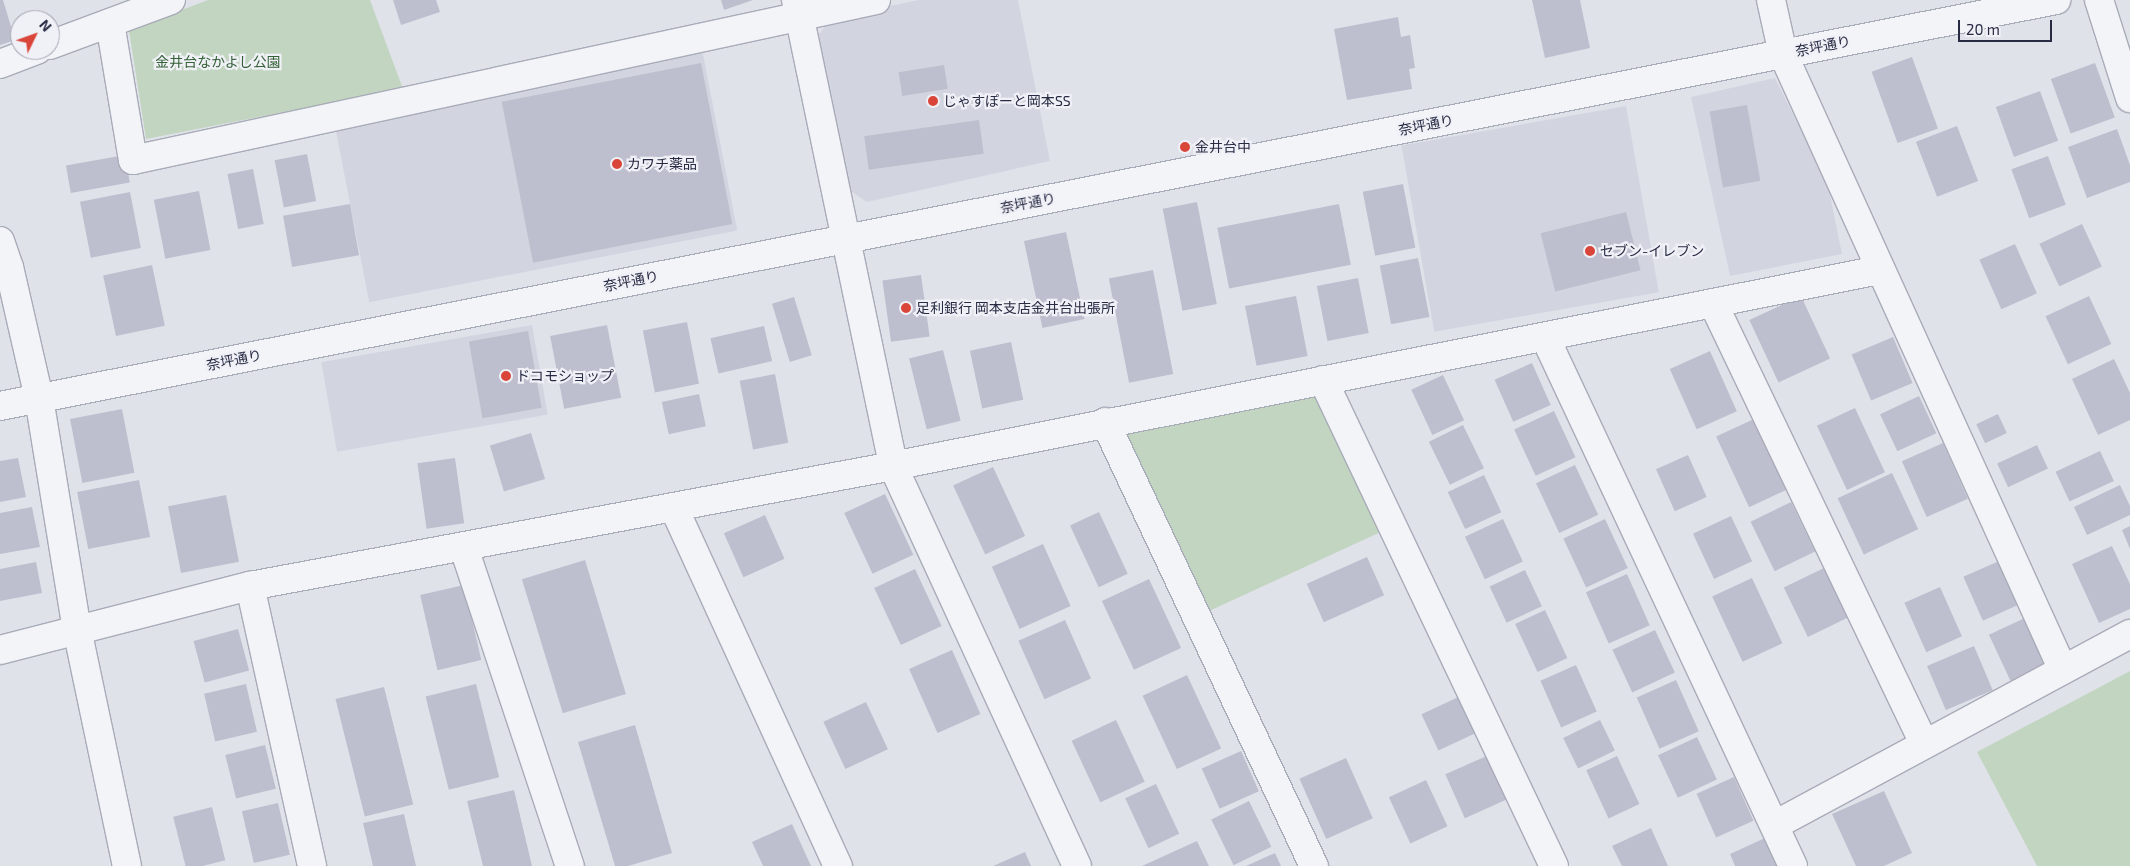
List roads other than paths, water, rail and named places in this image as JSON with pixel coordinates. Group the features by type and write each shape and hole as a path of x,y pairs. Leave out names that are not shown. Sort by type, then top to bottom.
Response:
{"street":[{"path":"60,41 171,0"},
{"path":"110,23 133,160 798,8 876,0"},
{"path":"1771,0 1783,54 1879,270 2062,668"},
{"name":"奈坪通り","path":"0,406 2056,0"},
{"path":"2098,0 2130,98"},
{"path":"798,8 844,239 893,466 1076,866"},
{"path":"0,241 39,398 77,628 127,866"},
{"path":"0,650 77,628 250,586 464,548 893,466 1105,422 1879,270"},
{"path":"1713,303 1924,744"},
{"path":"1545,337 1793,866"},
{"path":"1323,380 1554,866"},
{"path":"1105,422 1314,866"},
{"path":"674,508 838,866"},
{"path":"464,548 570,866"},
{"path":"250,586 312,866"},
{"path":"1775,825 2062,668 2130,634"}],"place":[{"name":"じゃすぽーと岡本SS","path":"933,101"},
{"name":"金井台中","path":"1185,147"},
{"name":"カワチ薬品","path":"617,164"},
{"name":"セブン-イレブン","path":"1590,251"},
{"name":"足利銀行 岡本支店金井台出張所","path":"906,308"},
{"name":"ドコモショップ","path":"506,376"}],"park label":[{"name":"金井台なかよし公園","path":"218,62"}]}
